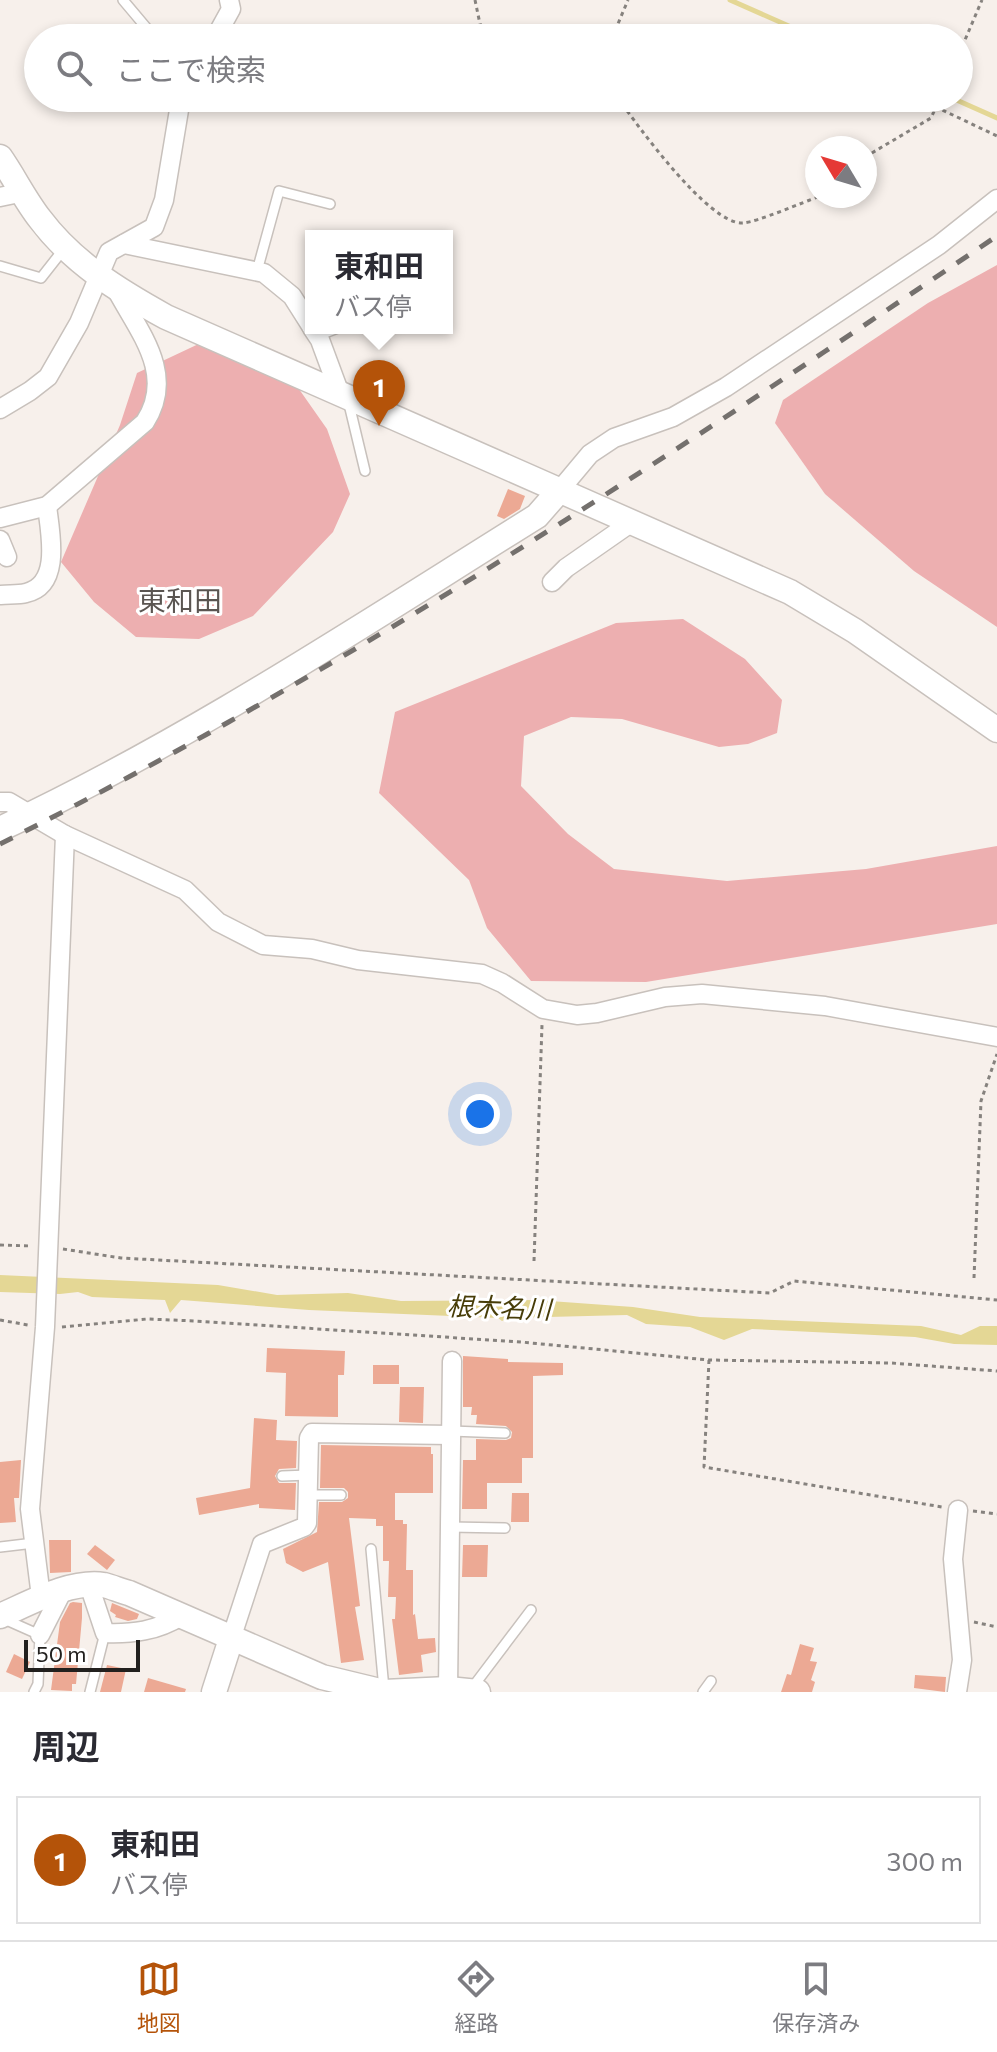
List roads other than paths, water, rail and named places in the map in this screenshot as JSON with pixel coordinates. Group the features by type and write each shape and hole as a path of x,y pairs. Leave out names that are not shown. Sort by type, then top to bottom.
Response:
{"street":[{"path":"223,24 231,9 229,0"},
{"path":"0,409 48,377 107,282 109,252 154,227 164,200 179,112"},
{"path":"0,157 12,194 65,247 107,282 166,317 764,580 823,610 997,730"},
{"path":"0,829 147,754 537,516 590,454 614,438 673,417 726,387 939,245 997,199"},
{"path":"124,244 264,273 292,296 305,316"},
{"path":"0,518 47,506 145,422 153,409 158,391 155,362 107,282"},
{"path":"316,334 344,396"},
{"path":"0,595 26,593 36,589 44,580 52,548 47,506"},
{"path":"552,582 566,568 632,522"},
{"path":"0,802 9,802 65,835 185,890 218,922 263,945 312,949 358,960 482,974 543,1009 577,1015 651,999 702,994 825,1006 997,1037"},
{"path":"40,1635 52,1594 34,1543 30,1509 32,1443 35,1389 45,1328 65,835"},
{"path":"452,1361 450,1527 459,1690"},
{"path":"214,1692 262,1544 307,1523 309,1438 312,1433 451,1433"},
{"path":"957,1692 962,1660 953,1559 958,1510"},
{"path":"89,1585 105,1633 130,1634 154,1629 181,1616"},
{"path":"0,1617 52,1594 89,1585 104,1585 322,1677 384,1692 478,1692"}],"lane":[{"path":"123,0 143,24"},
{"path":"257,271 279,191 330,204"},
{"path":"0,266 41,278 65,247"},
{"path":"344,396 365,471"},
{"path":"451,1433 505,1433"},
{"path":"282,1476 309,1475"},
{"path":"310,1495 341,1495"},
{"path":"450,1527 505,1528"},
{"path":"0,1547 34,1543"},
{"path":"371,1549 384,1692"},
{"path":"459,1690 531,1610"},
{"path":"0,1617 40,1635 38,1684 34,1692"},
{"path":"90,1692 105,1633"},
{"path":"703,1692 711,1681"}],"water":[{"name":"根木名川","path":"0,1275 218,1285 277,1295 348,1293 401,1301 536,1300 633,1307 700,1317 921,1326 961,1335 980,1326 997,1326 997,1345 954,1344 915,1337 752,1329 724,1340 690,1327 646,1324 627,1315 509,1318 502,1321 498,1318 309,1310 181,1300 170,1313 165,1300 92,1297 78,1292 0,1292"}],"waterway":[{"path":"730,0 784,24"},
{"path":"973,107 997,118"}],"railway":[{"path":"0,844 130,777 257,706 508,556 754,398 997,236"}],"place":[{"name":"東和田","path":"379,426"}],"district":[{"name":"東和田","path":"180,601"}]}
